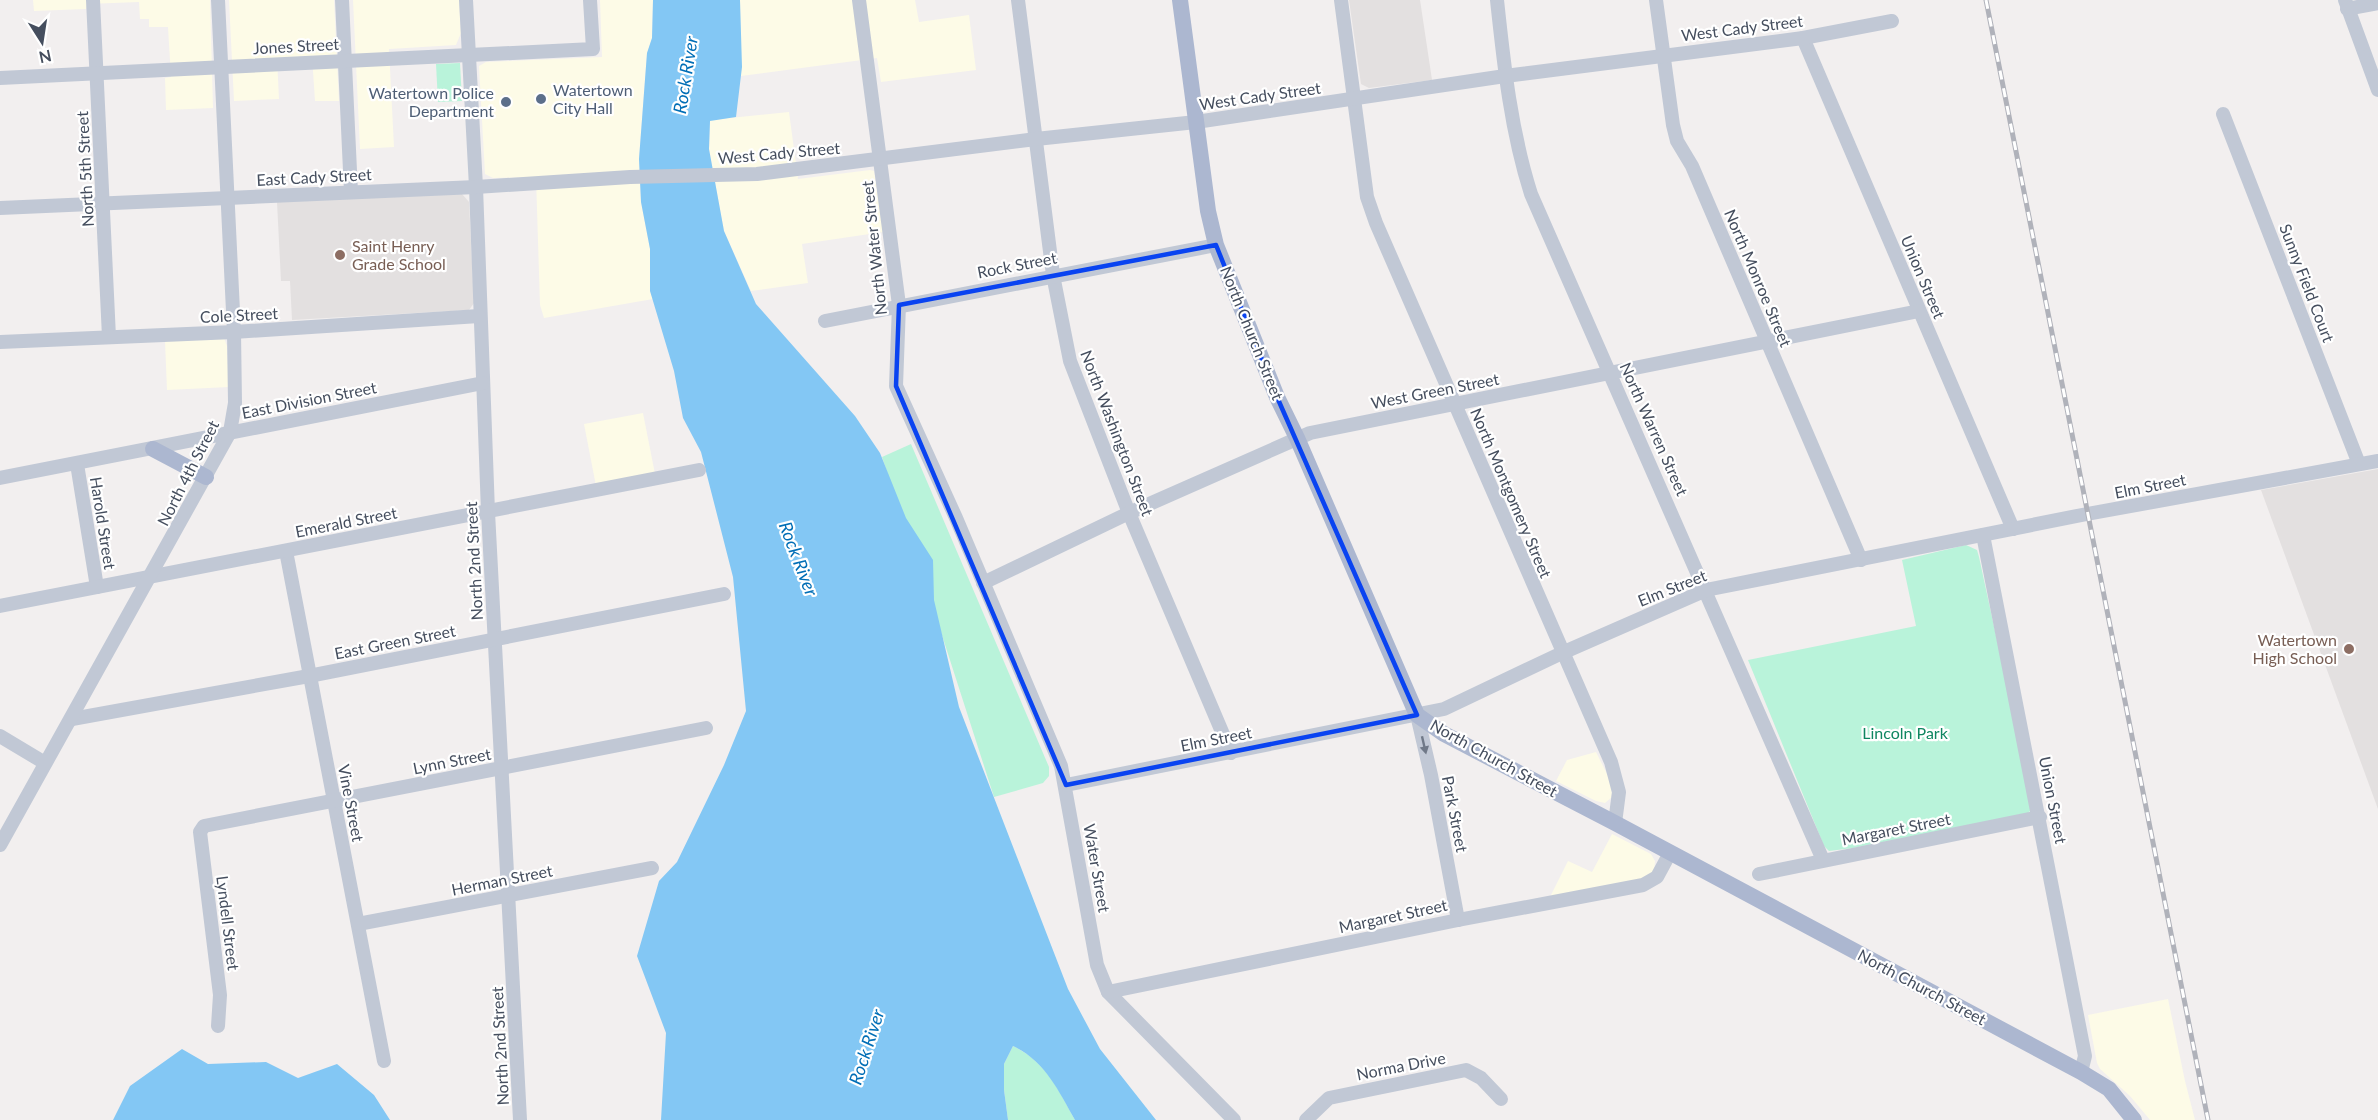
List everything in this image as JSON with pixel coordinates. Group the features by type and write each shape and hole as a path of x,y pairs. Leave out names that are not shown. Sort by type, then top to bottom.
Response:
{"main road":[{"name":"North Church Street","path":"1180,0 1208,211 1216,244 1277,397 1417,715 1444,734 1616,823 2081,1072 2109,1089 2134,1120"},
{"path":"153,449 206,477"}],"street":[{"name":"North 5th Street","path":"93,0 109,337"},
{"name":"North 4th Street","path":"0,846 230,432 235,403 234,332 218,0"},
{"path":"342,0 351,192"},
{"name":"North 2nd Street","path":"466,0 476,187 479,316 494,639 520,1120"},
{"name":"Jones Street","path":"0,78 593,49 590,0"},
{"name":"North Water Street","path":"859,0 899,305 896,386 983,583"},
{"name":"North Washington Street","path":"1018,0 1053,275 1070,361 1129,513 1231,753"},
{"name":"North Montgomery Street","path":"1341,0 1367,197 1376,223 1615,775 1619,802 1616,823"},
{"name":"North Warren Street","path":"1497,0 1505,76 1519,157 1531,194 1823,860"},
{"name":"North Monroe Street","path":"1656,0 1662,55 1677,141 1692,166 1861,560"},
{"path":"2378,3 2346,5 2378,90"},
{"name":"West Cady Street","path":"630,177 757,174 1035,139 1196,122 1505,76 1803,38 1893,21"},
{"name":"Union Street","path":"1803,38 2013,529"},
{"name":"Sunny Field Court","path":"2223,114 2359,464"},
{"name":"East Cady Street","path":"0,208 476,187 630,177"},
{"name":"Rock Street","path":"825,321 1216,244"},
{"name":"West Green Street","path":"983,583 1129,513 1310,433 1919,311"},
{"name":"Cole Street","path":"0,342 234,332 479,316"},
{"name":"East Division Street","path":"0,478 483,383"},
{"name":"Elm Street","path":"1066,785 1444,709 1562,653 1706,590 2013,529 2378,461"},
{"name":"Harold Street","path":"77,464 97,587"},
{"name":"Emerald Street","path":"0,606 699,470"},
{"name":"Union Street","path":"1983,535 2085,1056 2081,1072"},
{"name":"Vine Street","path":"286,551 384,1061"},
{"name":"Water Street","path":"983,583 1061,766 1097,965 1103,985 1234,1120"},
{"name":"East Green Street","path":"72,719 309,676 724,594"},
{"name":"Park Street","path":"1417,715 1431,775 1458,920"},
{"name":"Lynn Street","path":"204,826 208,823 706,728"},
{"path":"0,736 45,763"},
{"name":"Margaret Street","path":"1759,874 2040,818"},
{"name":"Lyndell Street","path":"204,826 200,832 220,995 218,1026"},
{"name":"Margaret Street","path":"1108,992 1458,920 1643,885 1657,877 1670,853"},
{"name":"Herman Street","path":"358,924 652,868"},
{"name":"Norma Drive","path":"1306,1120 1329,1098 1466,1070 1481,1078 1501,1099"}],"highlighted area":[{"path":"1216,245 1277,397 1417,715 1066,785 896,386 899,305"}],"shaded area":[{"path":"33,0 210,0 213,108 166,110 165,78 171,77 168,27 149,27 149,19 140,19 139,2 87,4 86,9 34,11"},
{"path":"229,0 334,0 339,101 315,101 312,56 277,58 279,99 234,101"},
{"path":"353,0 459,0 461,33 456,45 389,49 394,147 360,149"},
{"path":"600,0 653,0 652,38 647,53 639,159 641,202 650,249 650,291 653,299 544,318 540,305 536,177 493,178 485,174 479,66 486,62 602,57"},
{"path":"740,0 915,0 919,22 969,15 976,70 881,82 877,58 741,76"},
{"path":"1349,0 1420,0 1432,80 1369,88 1361,84"},
{"path":"789,112 798,179 874,171 883,232 802,244 808,283 751,291 724,231 709,149 710,120"},
{"path":"462,194 469,202 474,303 469,310 292,320 290,281 281,281 277,202"},
{"path":"224,338 227,346 229,387 167,390 165,341"},
{"path":"643,413 655,474 596,486 584,424"},
{"name":"Watertown High School","path":"2378,469 2378,809 2261,490"},
{"path":"1596,752 1609,778 1612,794 1605,803 1596,801 1556,781 1567,760"},
{"path":"1612,834 1651,854 1655,861 1654,872 1641,879 1550,897 1568,861 1592,872"},
{"path":"2168,999 2195,1120 2150,1120 2130,1096 2100,1069 2097,1063 2088,1015"}],"green space":[{"path":"460,63 462,101 438,102 436,64"},
{"path":"911,444 1049,767 1049,776 1043,783 994,797 882,457"},
{"name":"Lincoln Park","path":"1966,545 1977,550 1979,557 2032,802 2031,810 2027,814 1829,851 1824,846 1748,660 1916,626 1902,560"},
{"path":"1013,1046 1043,1068 1057,1087 1075,1120 1008,1120 1004,1090 1004,1064"}],"water":[{"name":"Rock River","path":"653,0 740,0 742,67 736,117 710,121 709,149 724,231 756,304 855,416 880,453 906,518 933,560 934,600 959,707 1068,989 1100,1049 1156,1120 1075,1120 1050,1077 1034,1060 1013,1046 1004,1064 1004,1090 1008,1120 661,1120 666,1033 637,956 659,881 677,862 724,765 746,711 733,577 701,452 683,418 674,371 650,291 650,249 641,202 639,159 647,53 652,38"},
{"path":"182,1049 208,1064 266,1062 298,1078 337,1064 374,1095 390,1120 113,1120 130,1086"}],"railway":[{"path":"1986,0 2208,1120"}],"place":[{"name":"Watertown City Hall","path":"541,99"},
{"name":"Watertown Police Department","path":"506,102"},
{"name":"Saint Henry Grade School","path":"340,255"},
{"name":"Watertown High School","path":"2349,649"}]}
